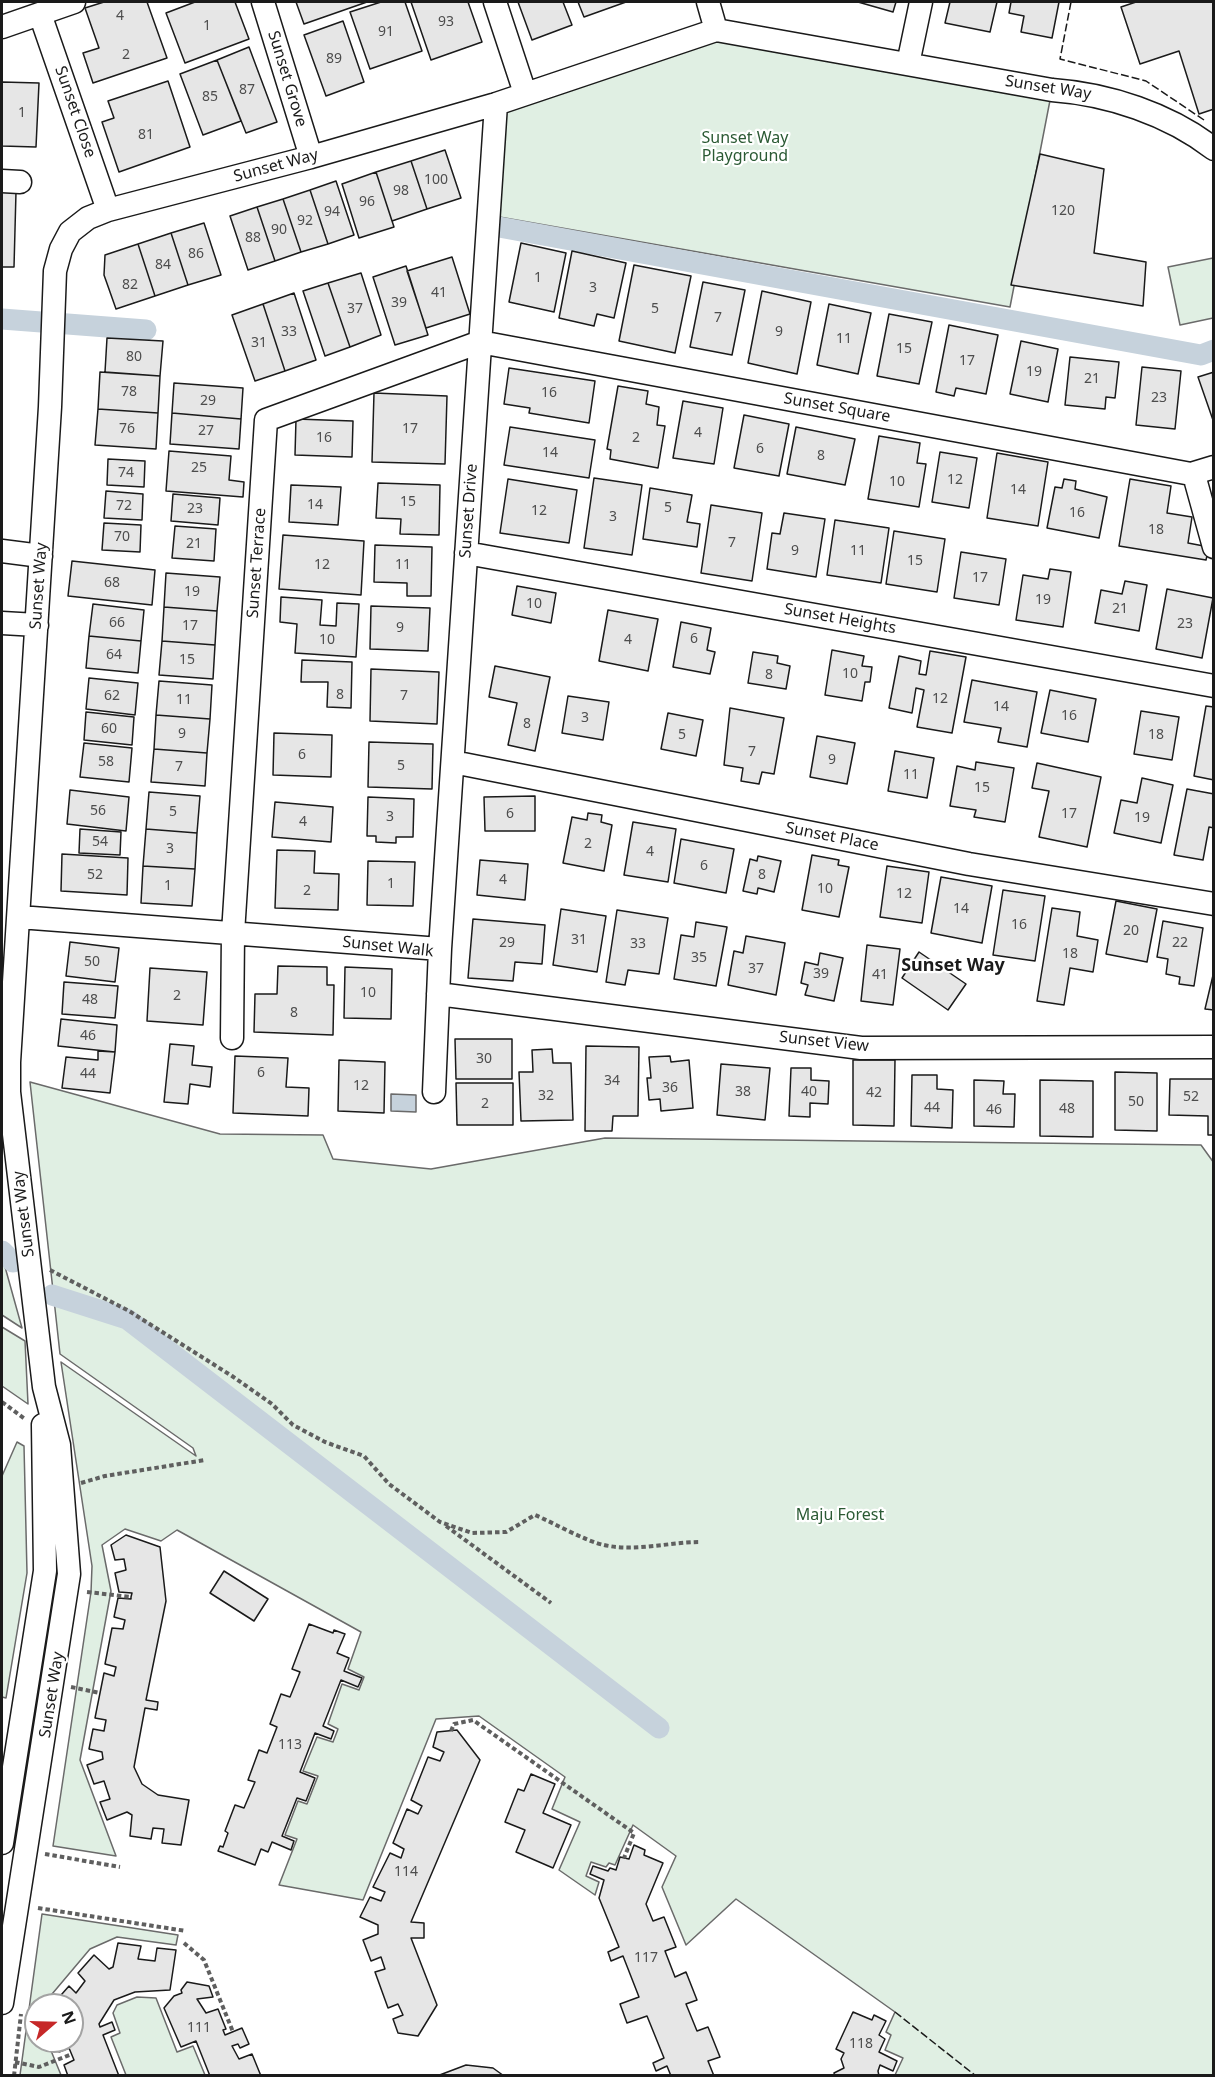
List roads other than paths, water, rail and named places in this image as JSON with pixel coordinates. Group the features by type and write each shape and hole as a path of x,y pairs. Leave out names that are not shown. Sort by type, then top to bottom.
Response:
{"street":[{"path":"2,27 74,2"},
{"name":"Sunset Grove","path":"263,2 311,157"},
{"path":"495,2 525,93 496,104"},
{"path":"708,2 716,30"},
{"path":"908,64 921,2"},
{"name":"Sunset Close","path":"40,14 108,210"},
{"name":"Sunset Way","path":"525,93 716,30 1052,90 1089,93 1205,130 1214,149"},
{"name":"Sunset Way","path":"2,1843 45,1571 44,1387 5,1061 19,917 12,865 37,625 55,271 61,249 70,232 88,218 108,210 311,157 496,104"},
{"name":"Sunset Drive","path":"440,949 496,104"},
{"name":"Sunset Square","path":"480,342 1204,471 1214,547"},
{"name":"Sunset Terrace","path":"232,933 266,420 480,342"},
{"path":"2,551 41,556"},
{"name":"Sunset Heights","path":"466,553 1214,686"},
{"path":"2,623 37,625"},
{"name":"Sunset Place","path":"453,762 969,864 1214,904"},
{"name":"Sunset Walk","path":"19,917 440,949 434,1092"},
{"path":"232,933 232,1038"},
{"name":"Sunset View","path":"438,994 861,1048 1214,1047"},
{"name":"Sunset Way","path":"12,2004 26,1851 69,1574 59,1445 44,1387"}],"waterway":[{"path":"499,227 1201,355 1214,350"},
{"path":"2,319 146,330"},
{"path":"2,1251 13,1262"},
{"path":"52,1295 127,1319 659,1728"}],"district":[{"name":"Sunset Way","path":"953,966"}],"park label":[{"name":"Sunset Way Playground","path":"745,147"},
{"name":"Maju Forest","path":"840,1515"}]}
